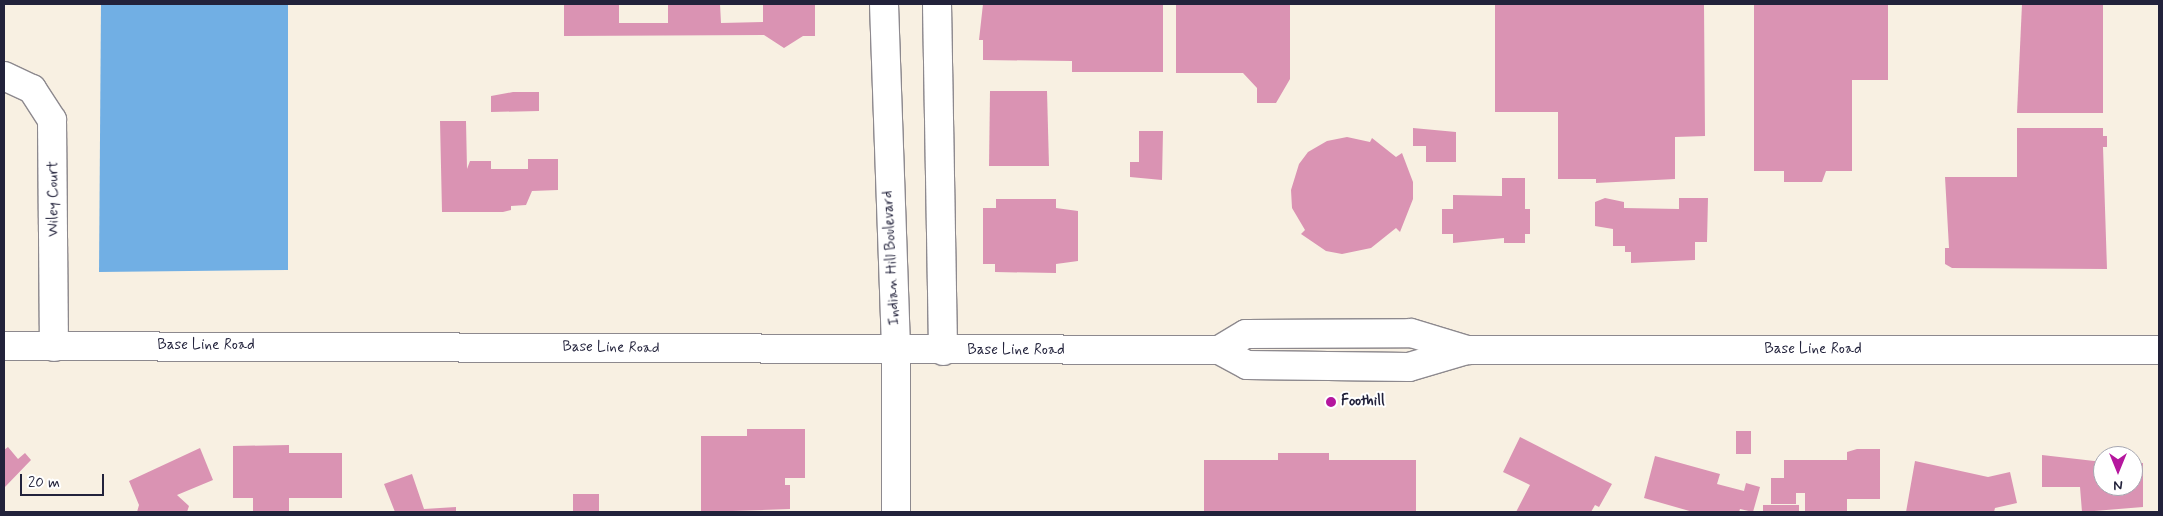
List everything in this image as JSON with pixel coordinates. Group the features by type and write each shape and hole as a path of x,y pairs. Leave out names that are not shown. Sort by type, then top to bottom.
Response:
{"main road":[{"name":"Indian Hill Boulevard","path":"884,4 896,351 896,512"},
{"path":"937,4 943,351"},
{"name":"Wiley Court","path":"4,76 32,89 52,120 54,347"},
{"name":"Base Line Road","path":"4,346 896,351 1219,350 1246,334 1411,333 1467,350 2159,350"}],"water":[{"path":"101,4 288,4 288,270 99,272"}],"building":[{"path":"564,4 619,4 619,23 668,23 668,4 720,4 721,23 763,22 763,4 815,4 815,36 803,36 784,48 764,35 564,36"},
{"path":"983,4 1163,4 1163,72 1072,72 1072,61 983,60 983,40 979,40"},
{"path":"1176,4 1290,4 1290,79 1276,103 1257,103 1257,88 1243,73 1176,73"},
{"path":"1495,4 1704,4 1705,136 1675,137 1675,179 1596,183 1596,179 1558,179 1558,112 1495,112"},
{"path":"1754,4 1888,4 1888,80 1852,80 1852,171 1826,171 1822,182 1784,182 1784,171 1754,171"},
{"path":"2022,4 2103,4 2103,113 2017,113"},
{"path":"990,91 1047,91 1049,166 989,166"},
{"path":"513,92 539,92 539,111 491,112 491,96"},
{"path":"440,121 466,121 467,169 470,161 491,161 491,169 528,169 528,159 558,159 558,190 532,191 526,205 511,206 511,210 503,212 442,212"},
{"path":"1413,128 1456,132 1456,162 1426,162 1426,146 1413,146"},
{"path":"2017,128 2103,128 2103,136 2107,136 2107,147 2103,147 2107,269 1952,268 1945,264 1945,248 1949,248 1945,177 2017,177"},
{"path":"1139,131 1163,131 1162,180 1130,177 1130,162 1139,162"},
{"path":"1347,137 1370,142 1372,138 1396,157 1402,153 1413,182 1413,199 1400,232 1396,228 1371,248 1342,254 1326,251 1301,234 1305,230 1292,208 1291,190 1299,164 1308,152 1327,141"},
{"path":"1502,178 1525,178 1525,209 1530,209 1530,234 1525,234 1525,243 1504,243 1504,238 1453,243 1453,234 1442,234 1442,209 1453,209 1453,195 1502,196"},
{"path":"1605,198 1624,202 1624,208 1679,209 1679,198 1708,198 1707,242 1695,242 1695,260 1631,263 1631,252 1625,252 1625,246 1613,246 1613,229 1595,226 1595,202"},
{"path":"996,199 1056,199 1056,208 1078,211 1078,261 1056,264 1056,273 995,272 995,264 983,264 983,208 996,208"},
{"path":"747,429 805,429 805,478 785,478 785,485 790,485 790,509 701,512 701,436 747,436"},
{"path":"1736,431 1751,431 1751,454 1736,454"},
{"path":"1520,437 1612,484 1599,507 1595,505 1591,512 1516,512 1530,485 1503,472"},
{"path":"289,445 289,453 342,453 342,498 289,498 289,512 253,512 253,498 233,498 233,446"},
{"path":"8,447 18,459 25,453 31,460 4,488 4,450"},
{"path":"200,448 213,480 177,495 189,506 187,512 137,512 139,505 129,481"},
{"path":"1857,449 1880,449 1880,499 1847,499 1847,512 1805,512 1805,493 1796,493 1796,504 1771,504 1771,478 1784,478 1784,460 1847,460 1847,452"},
{"path":"1278,453 1329,453 1329,460 1416,460 1416,512 1204,512 1204,460 1278,460"},
{"path":"2042,455 2093,461 2093,496 2143,496 2143,507 2082,512 2080,487 2042,487"},
{"path":"1655,456 1720,474 1717,484 1744,491 1746,483 1760,487 1753,512 1740,509 1739,512 1693,512 1644,498"},
{"path":"1915,461 1988,477 2010,472 2017,503 1995,508 1994,512 1906,512"},
{"path":"412,474 424,509 456,507 456,512 395,512 384,484"},
{"path":"573,494 599,494 599,512 573,512"},
{"path":"1763,505 1799,505 1799,512 1763,512"}],"place":[{"name":"Foothill","path":"1331,402"}]}
